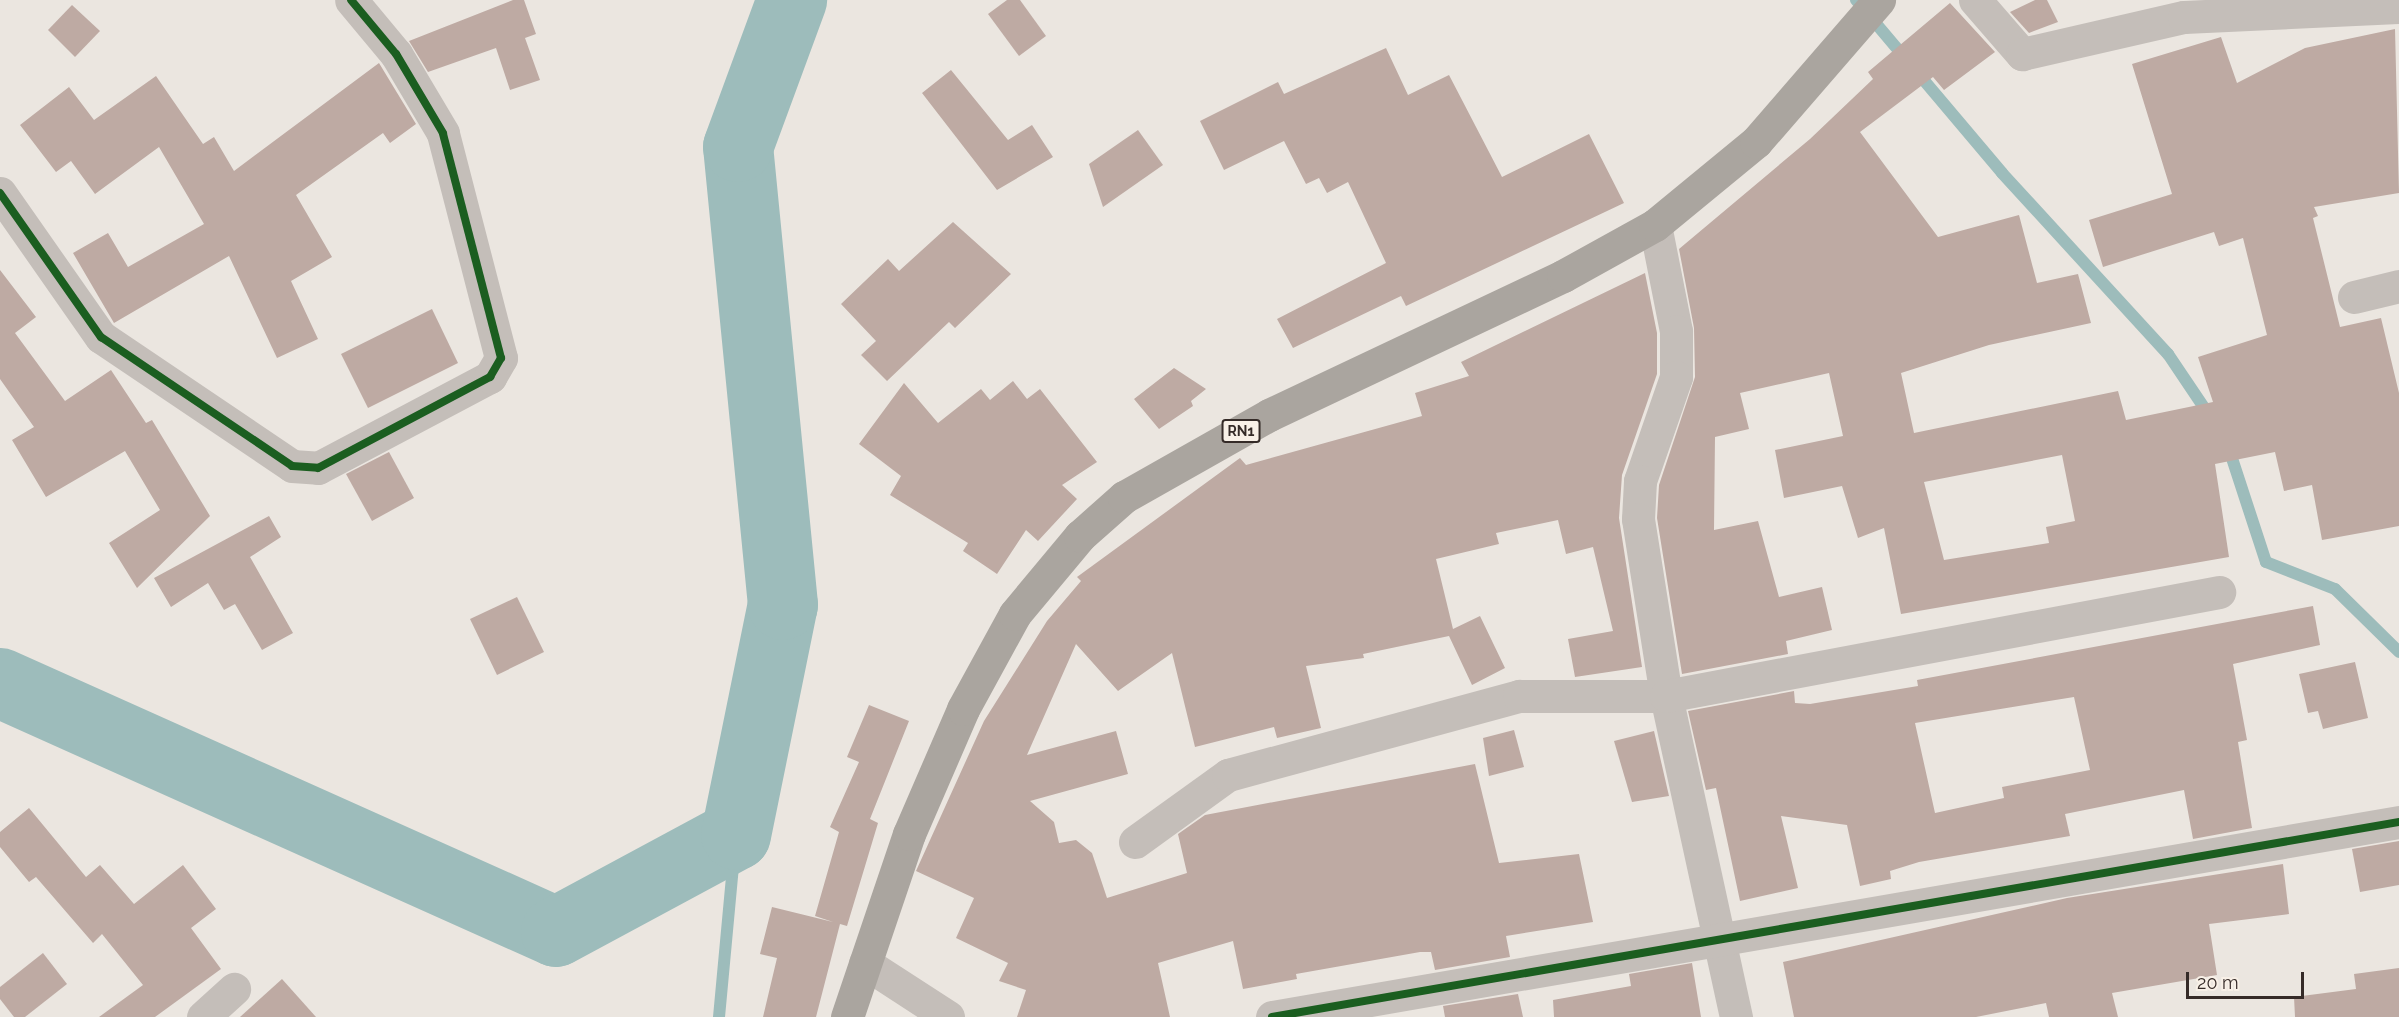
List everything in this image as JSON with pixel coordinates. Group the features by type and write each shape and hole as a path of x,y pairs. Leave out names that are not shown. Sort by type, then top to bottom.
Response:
{"highway":[{"name":"RN1","path":"847,1017 909,834 963,710 1015,614 1080,536 1124,497 1269,415 1563,276 1655,225 1756,142 1879,0"}],"street":[{"path":"0,193 101,338 292,466 318,468 490,376 501,358 443,133 396,54 351,0"},
{"path":"1975,0 2022,54 2184,17 2399,8"},
{"path":"1655,225 1676,331 1676,377 1640,481 1638,519 1666,696 1736,1017"},
{"path":"2354,297 2399,286"},
{"path":"1135,842 1228,775 1520,696 1666,696 2219,592"},
{"path":"1272,1017 1717,937 1848,920 2399,822"},
{"path":"865,963 948,1017"},
{"path":"203,1017 234,989"}],"building":[{"path":"513,0 524,0 536,34 525,38 540,80 510,90 496,48 428,72 409,41"},
{"path":"1007,0 1020,0 1046,36 1019,56 988,14"},
{"path":"2035,0 2047,0 2058,22 2029,33 2010,12"},
{"path":"1950,3 1995,52 1944,90 1933,77 1860,132 1938,237 2019,215 2037,283 2078,274 2091,323 1989,345 1901,373 1914,433 2118,391 2126,420 2213,402 2198,357 2267,335 2243,238 2219,246 2214,232 2103,267 2089,220 2172,194 2132,64 2221,37 2237,83 2305,48 2395,29 2399,193 2314,207 2318,216 2313,218 2340,327 2381,318 2399,393 2399,526 2322,540 2312,485 2284,491 2275,452 2215,464 2229,557 1901,614 1884,528 1858,538 1842,486 1784,498 1775,450 1843,436 1829,373 1740,393 1749,429 1715,437 1714,530 1758,521 1779,597 1822,587 1832,630 1786,641 1788,654 1682,674 1657,518 1659,485 1695,377 1694,328 1679,249 1810,139 1873,79 1868,72","holes":["2062,455 2075,521 2046,527 2049,543 1944,560 1924,482"]},
{"path":"72,5 100,31 75,57 48,30"},
{"path":"1386,48 1408,95 1449,75 1502,177 1589,134 1624,203 1406,306 1401,296 1293,348 1277,319 1386,263 1348,182 1327,193 1319,178 1306,184 1284,141 1224,170 1200,121 1278,82 1284,94"},
{"path":"379,63 416,124 390,143 383,133 296,195 332,257 291,281 318,339 277,358 229,256 114,323 73,253 108,233 128,267 204,224 159,147 95,194 71,161 56,172 20,125 69,87 94,120 156,76 203,144 214,137 234,171"},
{"path":"951,70 1008,140 1032,125 1053,157 997,190 922,93"},
{"path":"1138,130 1163,165 1103,207 1089,164"},
{"path":"953,222 1011,274 955,328 949,322 887,381 861,355 876,341 841,304 888,259 899,271"},
{"path":"0,270 36,317 15,333 65,401 111,370 146,423 152,420 210,516 137,588 109,543 160,510 125,451 46,497 12,440 34,427 0,379"},
{"path":"1645,273 1657,333 1657,374 1622,475 1619,518 1642,667 1575,677 1568,639 1613,631 1593,547 1566,554 1558,520 1496,533 1499,544 1436,559 1453,629 1480,616 1505,668 1472,685 1449,636 1363,654 1364,658 1306,666 1321,728 1277,738 1274,727 1195,747 1172,653 1118,691 1076,644 1027,755 1116,731 1128,774 1030,801 1054,822 1059,843 1076,840 1092,853 1107,898 1187,873 1178,834 1205,815 1475,764 1499,863 1579,854 1593,922 1506,936 1510,957 1435,970 1431,952 1420,952 1296,974 1297,979 1243,989 1233,941 1158,963 1170,1017 1017,1017 1026,990 999,981 1008,963 956,938 974,898 916,871 984,721 1047,621 1081,581 1077,577 1240,458 1246,465 1422,416 1415,393 1469,376 1461,362"},
{"path":"432,309 458,363 368,408 341,354"},
{"path":"1174,368 1206,389 1191,401 1193,406 1159,429 1134,399"},
{"path":"1013,381 1027,399 1040,389 1097,462 1062,485 1077,499 1038,541 1026,530 997,574 963,551 968,543 890,495 901,476 859,444 904,383 938,423 981,389 990,400"},
{"path":"389,452 414,498 372,521 346,474"},
{"path":"269,516 281,537 250,557 293,633 262,650 235,604 224,610 208,583 171,607 154,578"},
{"path":"517,597 544,652 497,675 470,619"},
{"path":"2313,606 2320,645 2233,664 2247,740 2238,742 2252,828 2193,839 2184,790 2065,814 2070,836 1919,862 1890,871 1891,879 1860,886 1847,825 1781,816 1798,888 1740,901 1716,788 1706,790 1688,711 1794,691 1795,703 1810,704 1918,686 1917,680","holes":["2074,697 2090,770 2002,787 2004,798 1935,813 1915,723"]},
{"path":"2355,662 2368,718 2323,729 2318,711 2308,713 2299,674"},
{"path":"869,705 909,721 870,819 878,823 847,926 840,924 816,1017 763,1017 777,958 760,954 772,907 833,922 815,916 839,832 830,827 859,762 847,757"},
{"path":"1514,730 1524,767 1489,776 1483,738"},
{"path":"1654,731 1669,796 1632,802 1614,741"},
{"path":"29,808 86,877 100,865 134,904 183,865 216,909 191,928 221,969 155,1017 99,1017 143,985 102,934 93,943 36,877 29,882 0,847 0,832"},
{"path":"2399,841 2399,885 2360,892 2352,849"},
{"path":"2283,864 2289,914 2209,924 2217,975 2112,993 2118,1017 2049,1017 2046,1003 1976,1017 1794,1017 1783,962 2067,898"},
{"path":"43,953 67,984 25,1017 14,1017 0,999 0,987"},
{"path":"1692,963 1701,1017 1554,1017 1553,1000 1631,986 1629,974"},
{"path":"2399,968 2399,1017 2295,1017 2294,997 2356,989 2354,974"},
{"path":"282,979 316,1017 240,1017"},
{"path":"1518,994 1523,1017 1445,1017 1443,1006"}],"waterway":[{"path":"0,683 556,932 736,835 783,605 738,147 792,0"},
{"path":"1856,0 2002,173 2168,354 2211,418"},
{"path":"2228,446 2266,562 2335,589 2399,652"},
{"path":"719,1017 736,835"}],"cycle path":[{"path":"0,193 101,337 292,466 318,468 490,377 501,358 443,133 396,54 351,0"},
{"path":"1272,1017 2399,822"}]}
